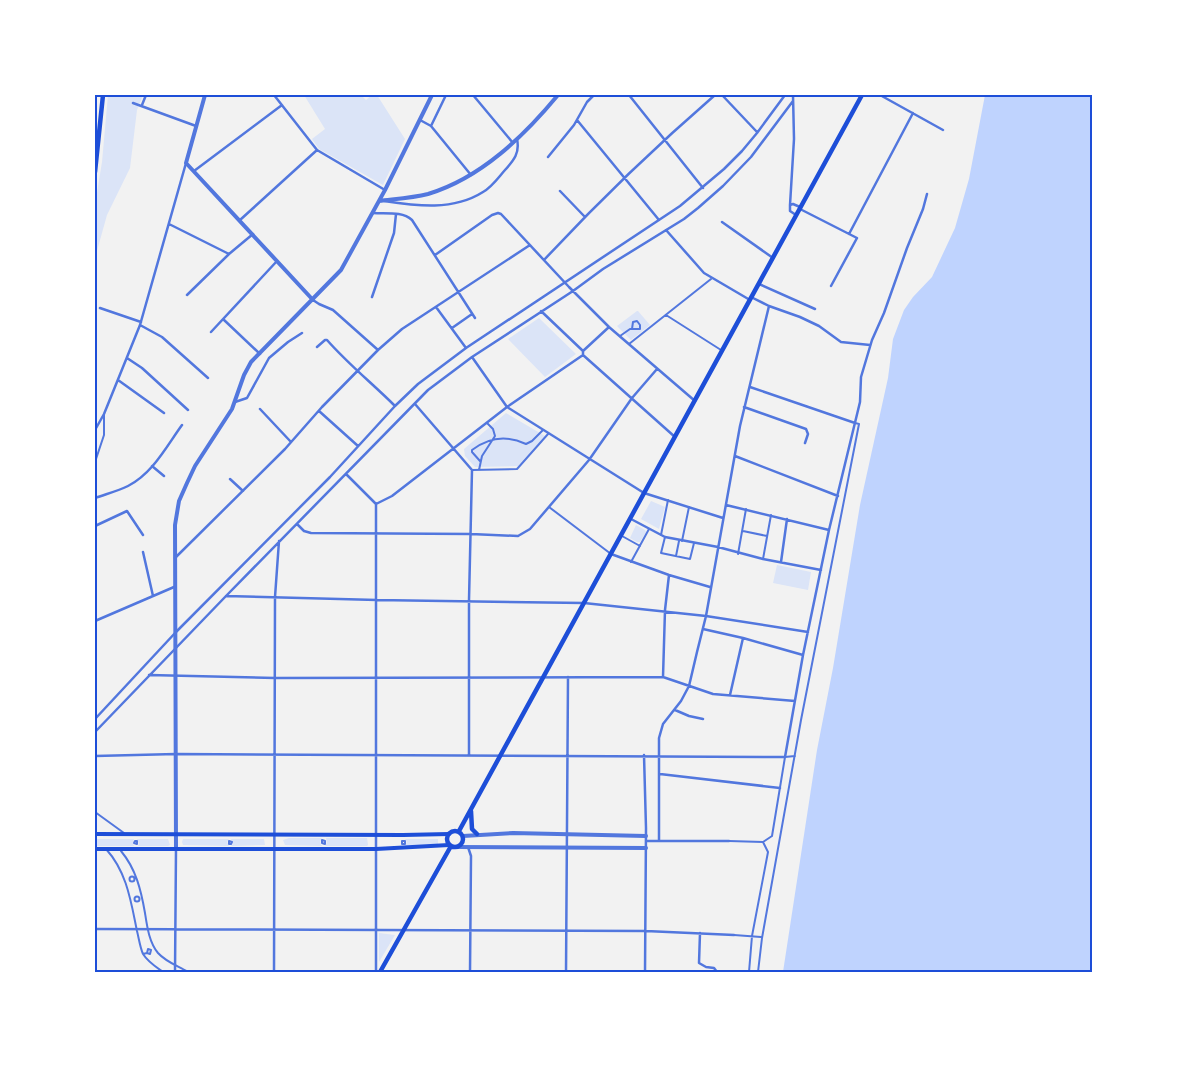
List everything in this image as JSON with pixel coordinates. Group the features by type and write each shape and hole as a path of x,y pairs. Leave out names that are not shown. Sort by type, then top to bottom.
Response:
{"main road":[{"path":"95,172 103,95"},
{"path":"459,831 862,95"},
{"path":"472,808 472,829 477,834"},
{"path":"95,834 324,838 376,835 403,838 446,835 453,831 459,831 465,836 463,842 457,847 450,845 403,846 376,849 324,846 275,848 230,846 95,849"},
{"path":"449,834 447,840 450,845"},
{"path":"378,972 403,931 450,845"}],"street":[{"path":"142,105 146,95"},
{"path":"95,430 104,414 140,324 205,95"},
{"path":"274,95 317,150 386,190"},
{"path":"175,972 175,525 179,501 195,466 235,402 244,375 251,362 341,270 386,190 432,95"},
{"path":"431,126 446,95"},
{"path":"473,95 513,143"},
{"path":"548,157 594,95"},
{"path":"629,95 703,188"},
{"path":"544,260 664,139 715,95"},
{"path":"722,95 758,133"},
{"path":"95,719 176,632 418,384 466,348 659,220 703,188 758,133 785,95"},
{"path":"793,95 794,139 790,211 796,215"},
{"path":"880,95 942,130"},
{"path":"379,201 428,194 471,175 517,140 555,96"},
{"path":"95,732 176,646 440,380 635,248 698,208 735,175 767,138 793,101"},
{"path":"133,103 196,126"},
{"path":"194,171 282,105"},
{"path":"849,234 913,113"},
{"path":"420,120 431,126 471,175"},
{"path":"577,120 659,220"},
{"path":"379,201 434,206 457,203 475,197 496,181 516,157 519,150 517,140"},
{"path":"240,220 317,150"},
{"path":"186,163 313,300 333,310 378,350"},
{"path":"560,191 585,217"},
{"path":"646,841 763,842 772,836 808,632 829,530 860,402 861,376 870,345 884,313 927,194"},
{"path":"790,205 793,204 857,238 831,286"},
{"path":"436,255 498,213 503,215 609,327 695,401"},
{"path":"373,214 396,214 412,220 475,318"},
{"path":"372,297 394,233 396,214"},
{"path":"722,222 773,258"},
{"path":"169,224 229,254"},
{"path":"666,230 695,264 711,279 751,299 819,326 841,342 870,345"},
{"path":"187,295 252,234"},
{"path":"175,558 291,442 357,370 378,350 402,329 530,245"},
{"path":"211,332 276,260"},
{"path":"629,344 711,279"},
{"path":"759,284 815,309"},
{"path":"659,841 661,728 665,720 675,710 689,686 706,616 722,518 744,407 769,306"},
{"path":"436,307 466,348"},
{"path":"100,308 140,324 162,337 208,378"},
{"path":"541,311 583,353 675,437"},
{"path":"452,328 472,314"},
{"path":"666,315 722,350"},
{"path":"223,319 260,354"},
{"path":"376,504 392,496 507,407 583,353 609,327"},
{"path":"620,336 632,329"},
{"path":"235,402 247,398 269,358 302,333"},
{"path":"317,347 327,340 340,355 395,406"},
{"path":"472,357 507,407 548,434 644,493 722,518"},
{"path":"127,358 138,365 188,410"},
{"path":"296,524 311,534 522,535 530,529 589,460 632,398 657,368"},
{"path":"118,380 164,413"},
{"path":"750,387 859,424 795,756 762,938 758,972"},
{"path":"415,404 472,470 469,600 469,755"},
{"path":"744,407 806,429 808,434 806,443"},
{"path":"260,409 291,442"},
{"path":"319,411 358,446"},
{"path":"95,462 104,435 104,414"},
{"path":"479,470 480,461 486,447 494,440 495,433 486,423"},
{"path":"95,498 128,486 152,466 170,445 182,425"},
{"path":"480,461 472,450 484,442 513,438 526,444 532,441 542,430"},
{"path":"472,470 517,469 548,434"},
{"path":"735,456 838,496"},
{"path":"152,466 164,476"},
{"path":"346,474 376,504 375,930 378,972"},
{"path":"230,479 243,491"},
{"path":"661,536 668,500"},
{"path":"725,505 829,530"},
{"path":"549,507 611,554 669,575 710,587"},
{"path":"676,556 689,507"},
{"path":"738,554 746,509"},
{"path":"95,526 127,511 143,534"},
{"path":"763,560 771,515"},
{"path":"630,518 661,536 718,547 763,560 821,570"},
{"path":"781,562 787,519"},
{"path":"631,562 649,529"},
{"path":"742,531 767,536"},
{"path":"621,535 640,546"},
{"path":"665,537 660,552 676,556 690,558 694,543"},
{"path":"274,972 275,598 279,541"},
{"path":"143,552 153,596"},
{"path":"663,678 665,610 669,575"},
{"path":"95,621 176,586"},
{"path":"226,596 584,603 665,610 808,632"},
{"path":"703,629 804,655"},
{"path":"730,695 743,638"},
{"path":"149,675 275,678 663,678 676,680 707,692 795,701"},
{"path":"566,972 568,678"},
{"path":"675,710 703,719"},
{"path":"95,756 176,754 567,755 785,758 795,756"},
{"path":"644,756 646,836 645,972"},
{"path":"660,774 780,788"},
{"path":"95,812 126,834"},
{"path":"136,834 134,842 136,847"},
{"path":"470,972 471,856 465,836 477,834 566,834 646,836"},
{"path":"230,835 228,843 230,846"},
{"path":"324,838 322,841 324,846"},
{"path":"403,838 401,842 403,846"},
{"path":"749,972 752,936 768,852 763,842"},
{"path":"457,847 567,846 646,848"},
{"path":"106,849 115,859 126,880 137,930 145,953 151,964 163,972"},
{"path":"120,849 127,858 136,877 148,930 155,949 167,961 188,972"},
{"path":"126,880 129,879 133,882 136,877"},
{"path":"130,900 134,899 137,902 141,898"},
{"path":"95,929 646,931 762,938"},
{"path":"700,933 699,963 706,967 714,968 717,972"},
{"path":"145,953 150,954 155,949"}],"shaded area":[{"path":"108,95 143,95 137,110 130,168 107,215 95,258 95,205 102,162"},
{"path":"304,95 361,95 366,100 372,95 377,95 405,139 383,185 319,149 312,139 325,129"},
{"path":"637,311 650,325 631,340 617,326"},
{"path":"539,318 576,354 545,377 508,339"},
{"path":"506,413 545,436 518,466 475,467 465,456 464,449"},
{"path":"651,501 665,507 659,529 641,519"},
{"path":"636,525 646,532 640,542 630,538"},
{"path":"777,565 811,572 808,590 773,583"},
{"path":"289,838 322,838 320,842 322,846 285,845 283,840"},
{"path":"326,838 367,838 368,845 325,846 327,843"},
{"path":"95,839 134,839 134,846 95,846"},
{"path":"137,839 168,839 170,845 138,846"},
{"path":"183,839 229,839 227,842 229,846 183,845"},
{"path":"231,839 264,839 265,845 231,846 233,843"},
{"path":"405,839 438,839 438,844 405,846 407,842"},
{"path":"379,933 395,935 379,962"}],"water":[{"path":"985,95 1092,95 1092,972 783,972 817,750 833,668 860,505 888,378 893,339 904,310 913,297 932,277 955,228 969,179"}]}
